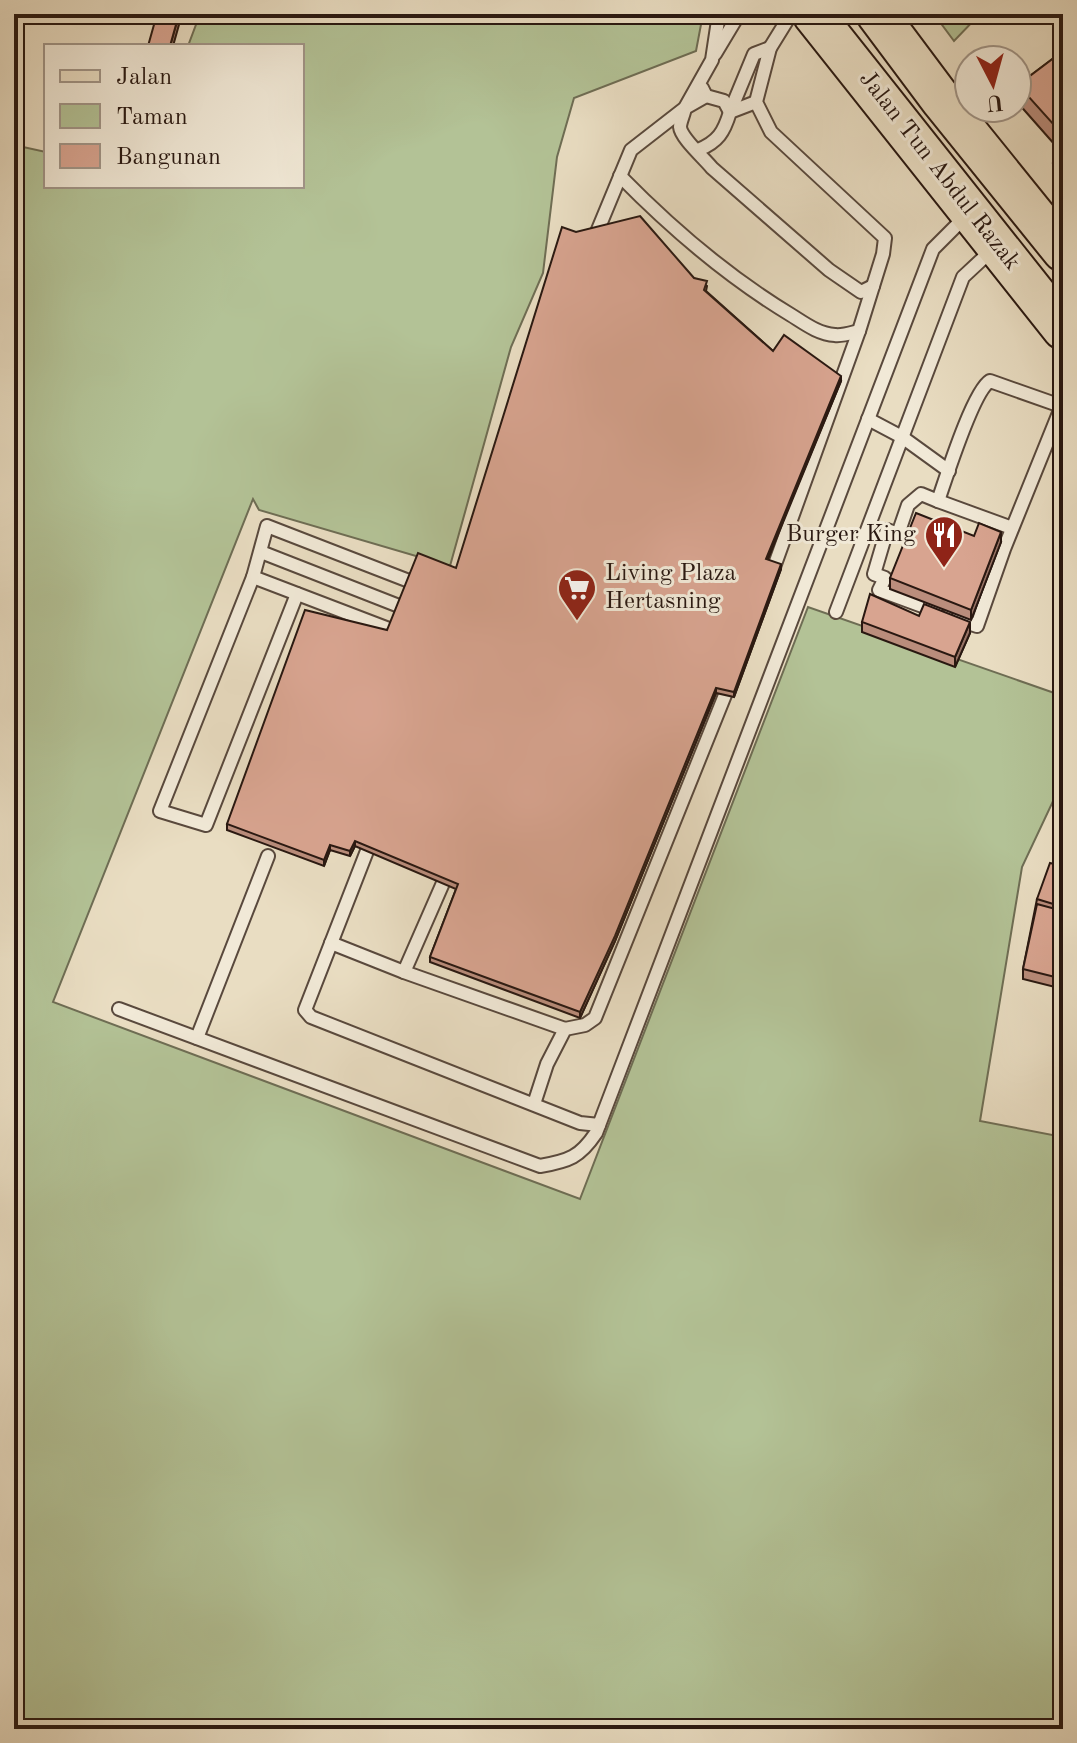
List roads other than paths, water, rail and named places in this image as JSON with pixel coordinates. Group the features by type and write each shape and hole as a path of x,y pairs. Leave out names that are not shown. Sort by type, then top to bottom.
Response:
{"main road":[{"name":"Jalan Tun Abdul Razak","path":"813,14 1063,329"},
{"name":"Jalan Tun Abdul Razak","path":"877,14 942,101 1063,251"}],"lane":[{"path":"712,60 719,14"},
{"path":"739,14 685,108 680,126 684,138 712,168 829,270 867,289"},
{"path":"774,567 859,331 866,308 867,289 885,238 771,132 756,102 770,48 791,14"},
{"path":"698,150 712,144 725,132 754,54 770,48"},
{"path":"698,82 706,96 724,101 730,112"},
{"path":"597,232 631,150 685,108 706,96"},
{"path":"730,112 756,102"},
{"path":"620,176 653,210 698,248 772,304 818,331 837,336 859,331"},
{"path":"119,1009 540,1166 565,1162 584,1150 599,1125 933,249 971,211"},
{"path":"836,612 963,277 998,245"},
{"path":"938,501 985,384 990,381 1062,405 1012,528 977,626 879,590 885,578 874,574 887,530 898,534 908,505 921,494 938,501 1012,528"},
{"path":"868,419 902,437 949,471"},
{"path":"297,594 206,825 160,811 253,577 267,526 409,581"},
{"path":"253,577 392,630 401,606 261,552"},
{"path":"331,943 565,1029 585,1025 595,1018 725,695"},
{"path":"367,851 305,1010 311,1017 580,1123 599,1125"},
{"path":"197,1038 268,856"},
{"path":"404,972 443,883"},
{"path":"534,1104 547,1064 565,1029"}],"place":[{"name":"Burger King","path":"944,569"},
{"name":"Living Plaza Hertasning","path":"577,622"}]}
